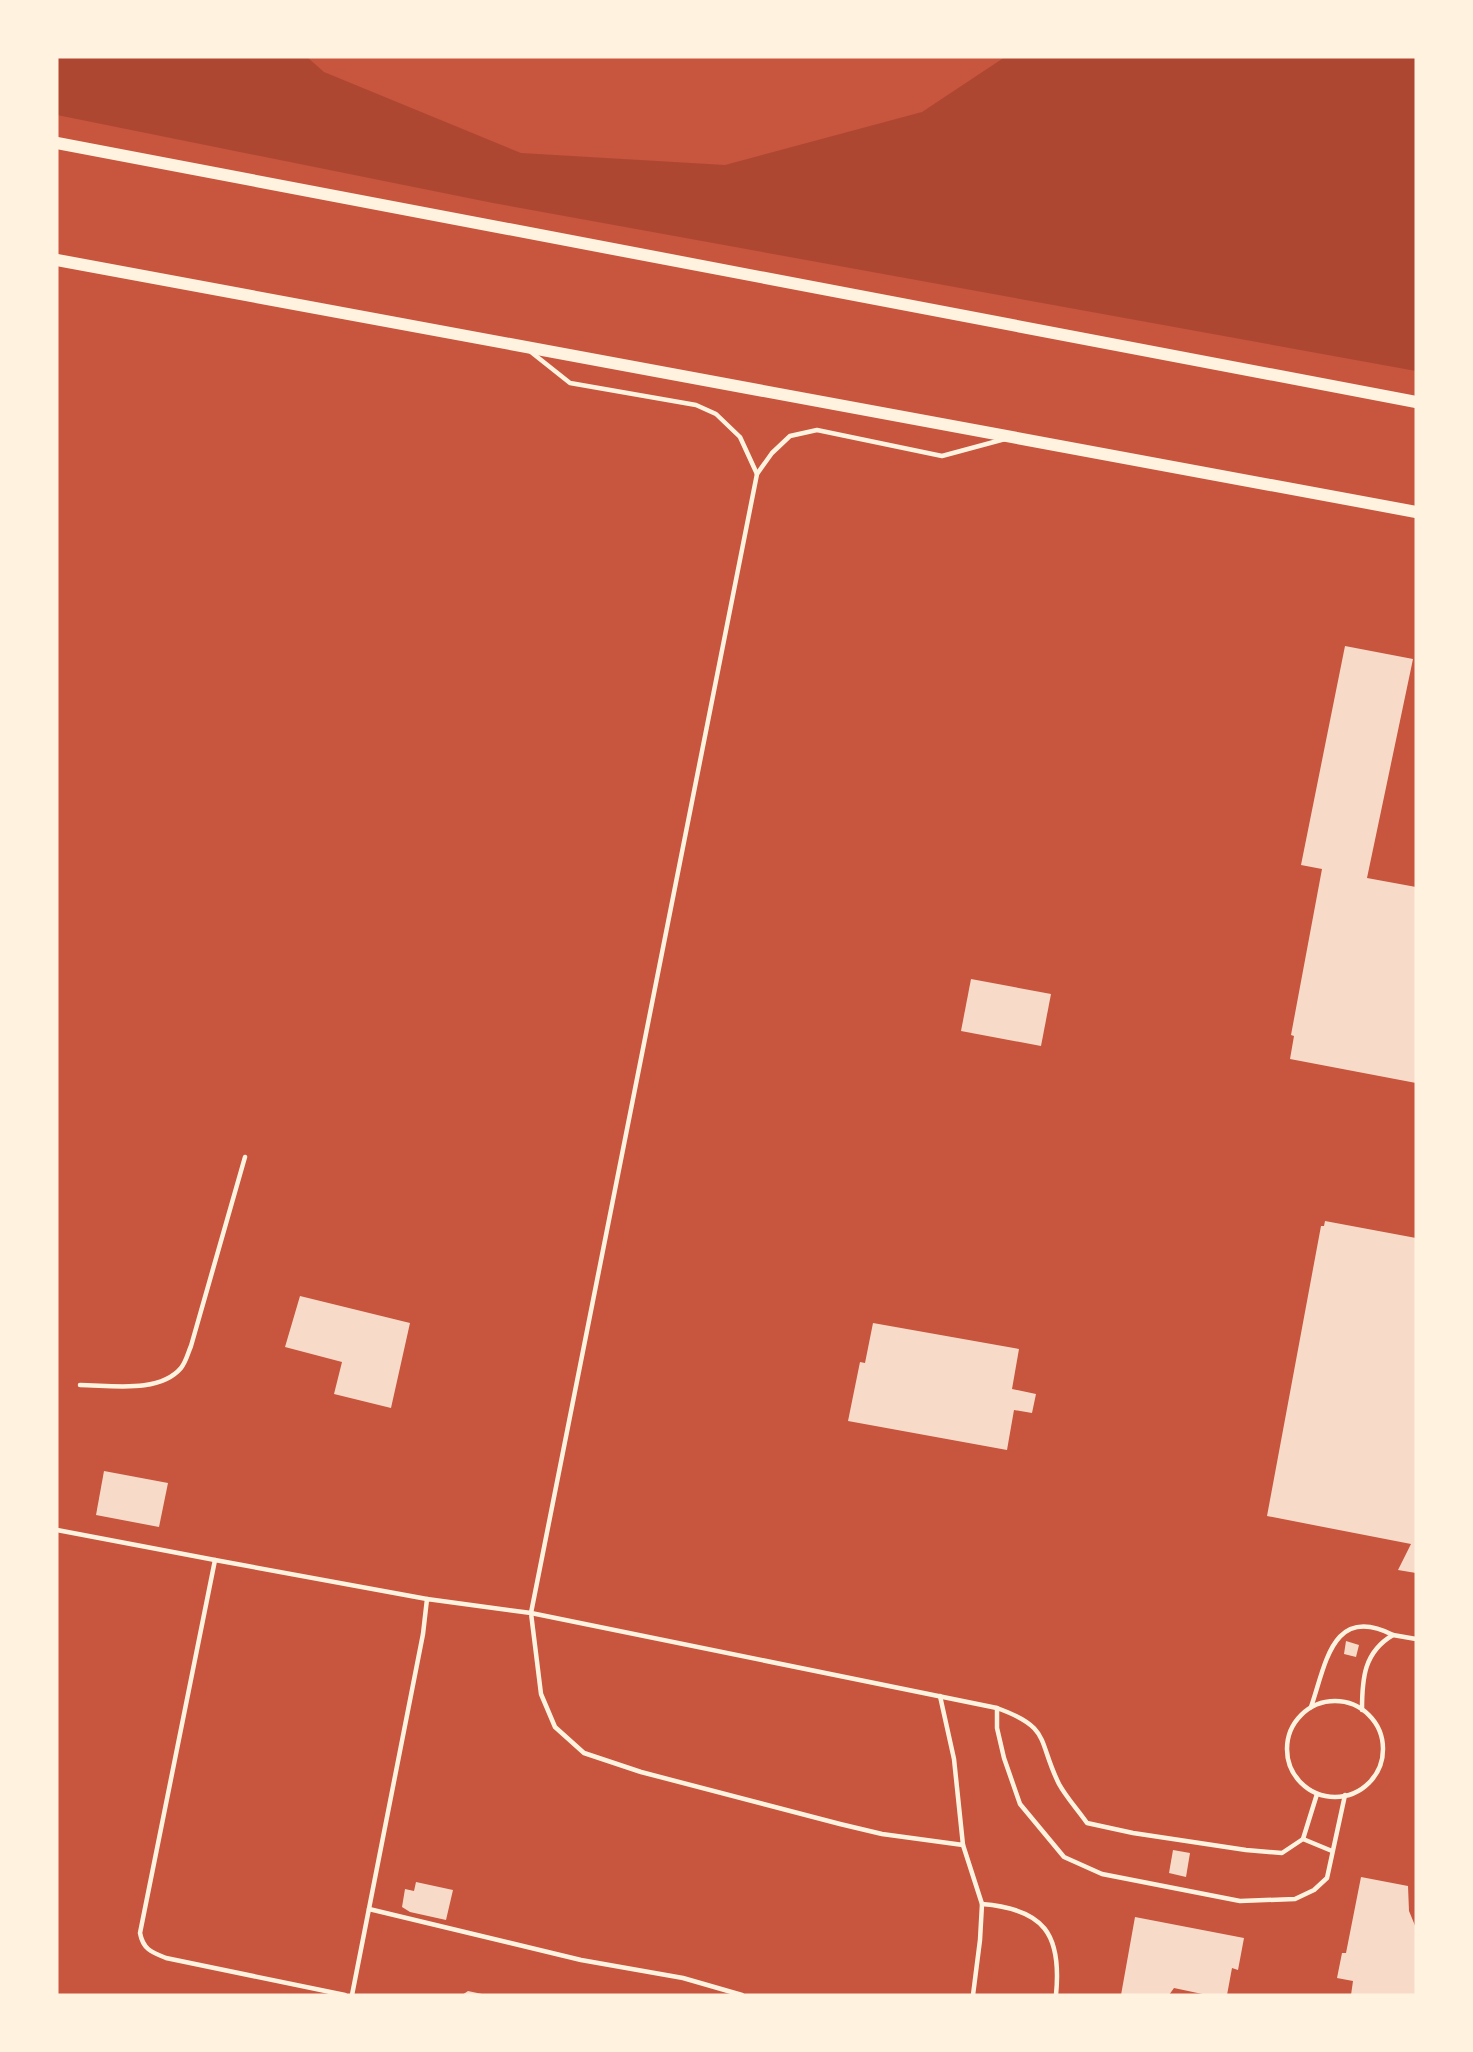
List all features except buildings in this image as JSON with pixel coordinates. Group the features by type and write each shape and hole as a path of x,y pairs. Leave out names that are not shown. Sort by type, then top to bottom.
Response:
{"main road":[{"path":"57,143 1416,402"},
{"path":"57,260 1416,512"}],"lane":[{"path":"524,346 570,383 696,405 716,414 740,437 757,474"},
{"path":"963,1845 882,1834 840,1824 641,1772 584,1753 555,1727 541,1694 531,1613 757,474 772,453 790,436 816,430 942,456 1013,437"},
{"path":"80,1385 149,1384 168,1380 182,1367 191,1346 246,1158"},
{"path":"57,1530 427,1599 531,1613 997,1708 1022,1717 1034,1727 1047,1746 1059,1784 1087,1823 1213,1846 1282,1853 1303,1839 1317,1794"},
{"path":"215,1560 140,1933 142,1944 151,1952 166,1958 345,1995"},
{"path":"352,1995 423,1634 427,1599"},
{"path":"1311,1707 1333,1642 1345,1632 1371,1627 1393,1635 1416,1639"},
{"path":"1362,1710 1362,1678 1372,1652 1379,1644 1393,1635"},
{"path":"940,1696 954,1760 963,1845 982,1904 973,1995"},
{"path":"1331,1701 1352,1703 1362,1710 1379,1728 1383,1742 1383,1757 1379,1771 1358,1791 1338,1797 1317,1794 1300,1782 1289,1763 1287,1741 1295,1722 1311,1707 1331,1701"},
{"path":"997,1708 997,1728 1004,1758 1020,1804 1064,1857 1102,1874 1240,1901 1262,1902 1294,1899 1314,1890 1327,1878 1345,1795"},
{"path":"1303,1839 1332,1851"},
{"path":"982,1904 1010,1906 1022,1912 1037,1922 1053,1941 1058,1960 1056,1995"},
{"path":"369,1909 581,1960 683,1978 742,1995"}],"shaded area":[{"path":"57,57 307,57 324,72 521,153 725,165 922,112 1005,57 1416,57 1416,371 493,203 57,115"}]}
